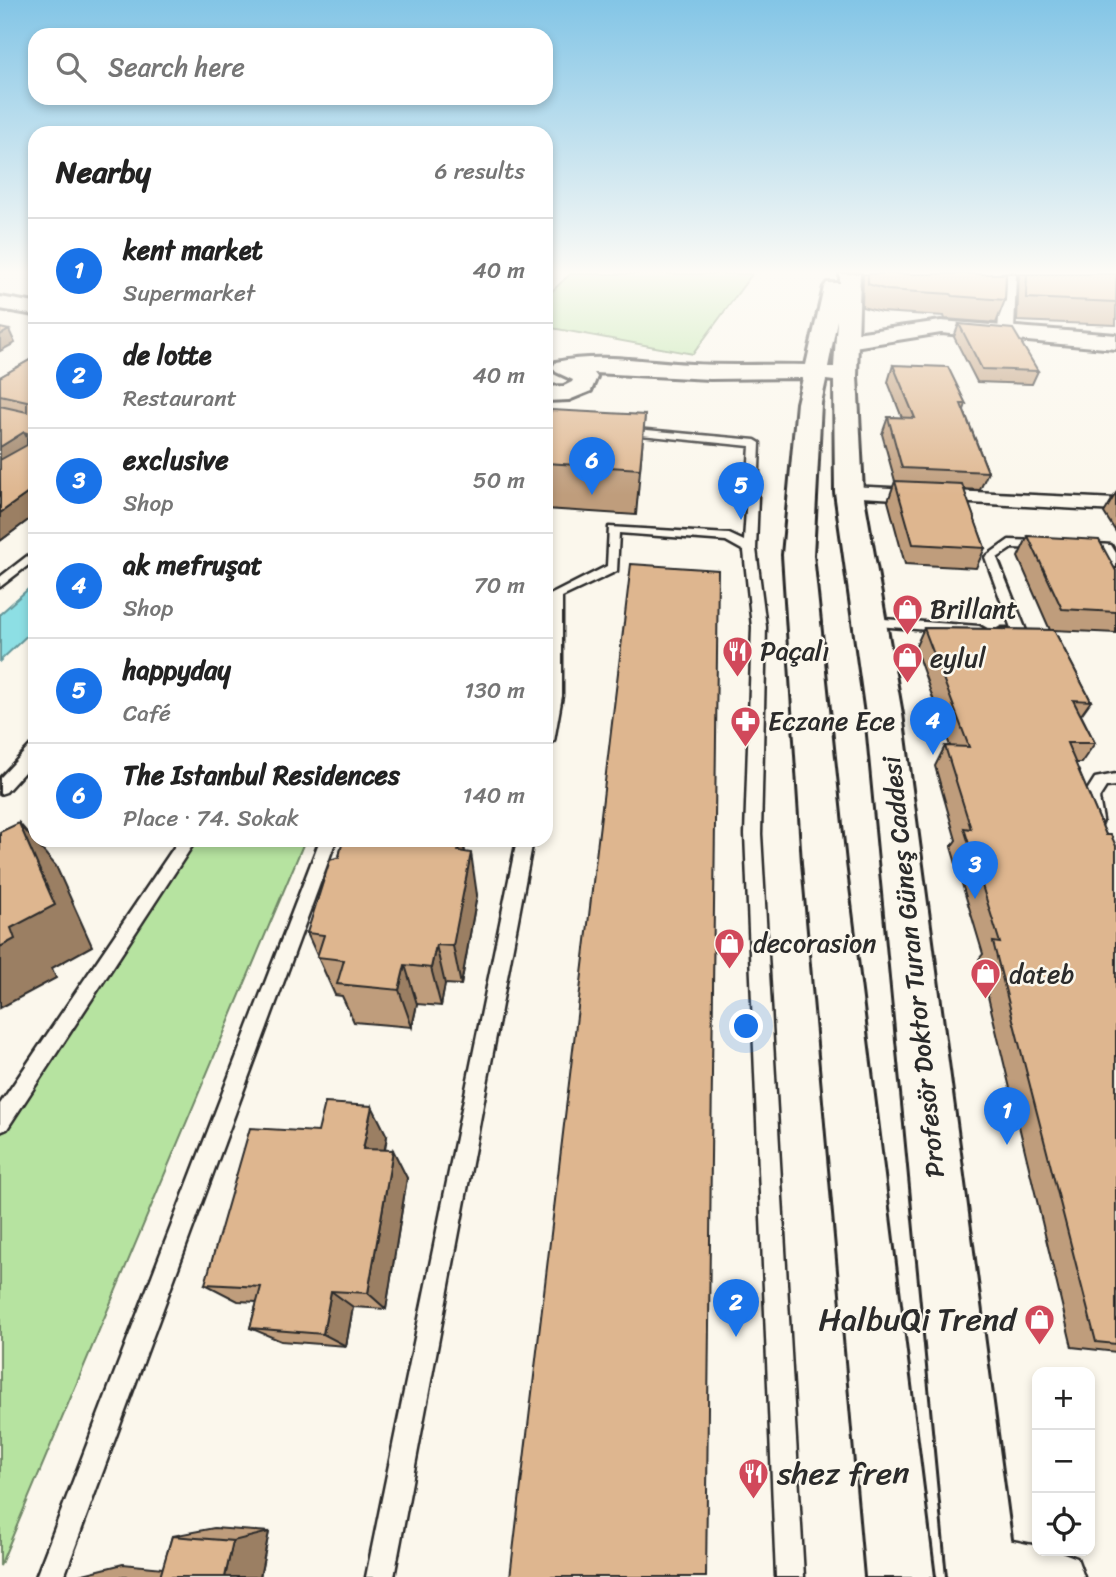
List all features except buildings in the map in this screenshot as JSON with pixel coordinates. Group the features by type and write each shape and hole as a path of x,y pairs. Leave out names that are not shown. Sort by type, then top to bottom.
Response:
{"main road":[{"path":"717,378 819,348"},
{"path":"555,367 629,366 717,378 819,348"},
{"path":"631,390 717,378 782,361 819,348"},
{"path":"824,348 798,555 824,863 900,1577"},
{"name":"Profesör Doktor Turan Güneş Caddesi","path":"824,348 884,714 980,1569"},
{"path":"553,394 577,390 586,382 580,372 555,367"},
{"path":"553,394 606,391"}],"street":[{"path":"849,492 1116,505"},
{"path":"980,1569 1058,1577"}],"lane":[{"path":"602,429 755,443 750,549 759,627 753,834 790,1577"},
{"path":"553,706 556,595 613,568 613,529 729,538 750,549"},
{"path":"870,622 1020,633 990,557 1009,544 1107,548 1116,563"},
{"path":"0,583 28,560"},
{"path":"0,788 28,758"},
{"path":"1100,834 1091,797 1101,782 1116,780"},
{"path":"0,1122 183,847"},
{"path":"50,1577 325,847"},
{"path":"380,1577 524,847"}],"green space":[{"path":"658,348 698,348 693,354"},
{"path":"173,847 302,847 0,1566 0,1108"}],"water":[{"path":"28,589 28,635 0,661 0,614"}],"place":[{"name":"The Istanbul Residences","path":"592,495"},
{"name":"happyday","path":"741,520"},
{"name":"Brillant","path":"907,636"},
{"name":"Paçalı","path":"737,678"},
{"name":"eylul","path":"907,685"},
{"name":"Eczane Ece","path":"745,748"},
{"name":"ak mefruşat","path":"933,755"},
{"name":"exclusive","path":"975,899"},
{"name":"decorasion","path":"730,970"},
{"name":"dateb","path":"986,1001"},
{"name":"kent market","path":"1007,1145"},
{"name":"de lotte","path":"736,1337"},
{"name":"HalbuQi Trend","path":"1039,1346"},
{"name":"shez fren","path":"754,1500"}]}
